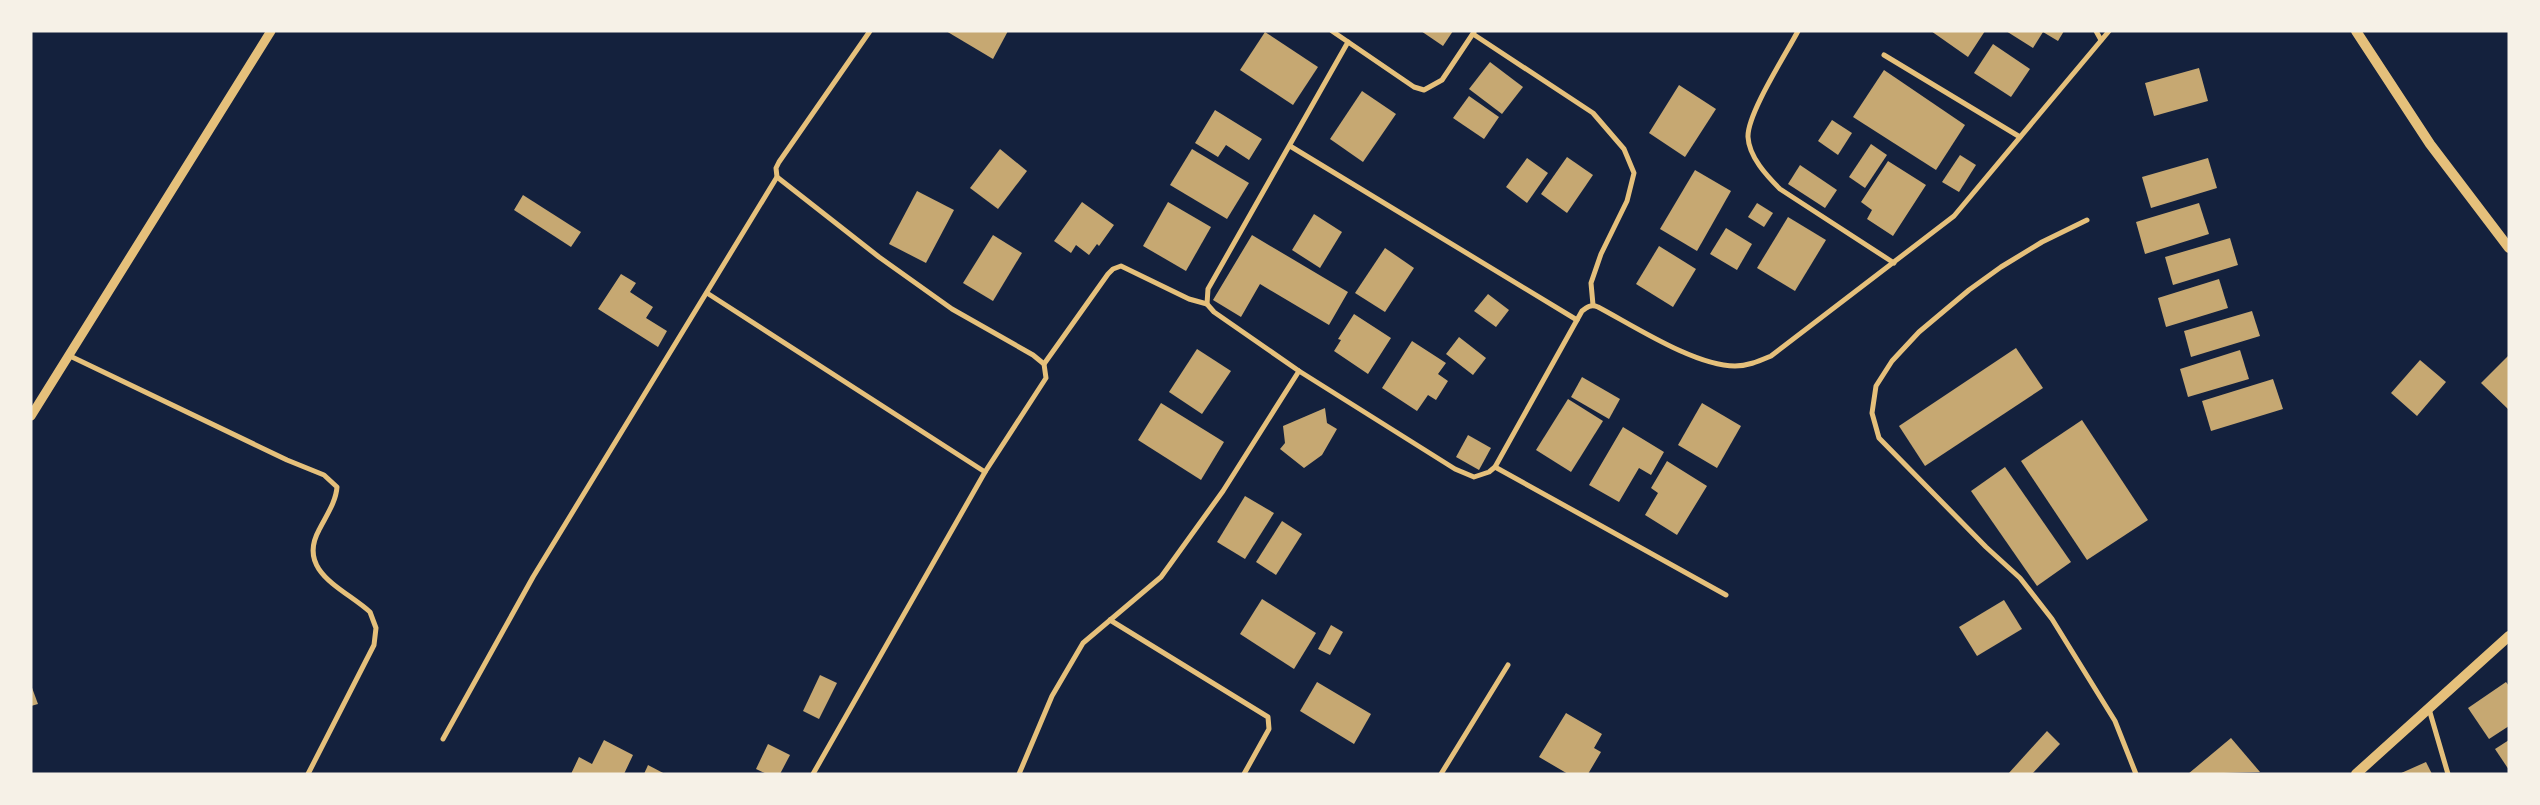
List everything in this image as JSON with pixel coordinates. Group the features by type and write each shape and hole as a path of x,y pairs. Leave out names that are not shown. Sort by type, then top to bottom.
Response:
{"main road":[{"path":"2356,31 2430,144 2509,248"},
{"path":"2356,774 2509,636"}],"street":[{"path":"31,416 271,31"},
{"path":"443,739 533,577 777,177 776,168 778,162 870,31"},
{"path":"1332,31 1414,88 1424,90 1442,80 1474,33 1593,113 1624,149 1634,173 1627,201 1601,254 1591,283 1593,305"},
{"path":"1798,31 1756,110 1748,136 1753,153 1768,177 1780,189 1894,262"},
{"path":"2096,31 2101,40"},
{"path":"1593,305 1658,340 1709,362 1734,366 1754,364 1771,356 1954,216 2109,31"},
{"path":"1207,304 1208,289 1348,42"},
{"path":"1884,55 2020,137"},
{"path":"1290,146 1577,320"},
{"path":"777,177 871,251 952,309 1032,355 1044,364"},
{"path":"2087,220 2042,242 2001,267 1969,290 1920,332 1892,361 1876,386 1872,413 1879,438 1986,547 2020,578 2052,619 2115,721 2136,774"},
{"path":"813,774 984,472 1046,378 1044,364 1113,269 1121,266 1189,299 1207,304 1214,312 1299,371 1455,469 1474,477 1489,472 1494,467 1582,311 1593,305"},
{"path":"707,293 984,472"},
{"path":"70,356 287,460 324,475 337,487 334,502 313,542 313,558 324,576 370,612 374,620 376,636 367,660 308,774"},
{"path":"1019,774 1052,696 1083,643 1161,577 1190,534 1223,492 1299,371"},
{"path":"1494,467 1726,595"},
{"path":"1110,620 1252,705 1268,717 1269,728 1244,774"},
{"path":"1441,774 1508,665"},
{"path":"2428,708 2448,774"}],"building":[{"path":"946,31 1008,31 993,59"},
{"path":"1421,31 1453,31 1443,46"},
{"path":"1931,31 1985,31 1968,57"},
{"path":"2006,31 2064,31 2058,41 2043,32 2033,48"},
{"path":"1265,32 1318,67 1293,105 1240,70"},
{"path":"1993,44 2030,69 2011,97 1974,73"},
{"path":"1490,62 1523,87 1502,114 1469,89"},
{"path":"2199,68 2208,101 2154,116 2145,83"},
{"path":"1884,70 1965,125 1936,170 1853,117"},
{"path":"1679,85 1716,109 1685,157 1649,133"},
{"path":"1362,91 1396,114 1363,162 1330,139"},
{"path":"1469,96 1499,117 1484,139 1453,118"},
{"path":"1215,110 1262,139 1249,160 1226,145 1218,157 1195,143"},
{"path":"1832,120 1852,133 1838,155 1818,141"},
{"path":"1871,144 1887,155 1865,188 1849,177"},
{"path":"1000,149 1027,171 998,209 970,188"},
{"path":"1192,149 1249,183 1227,219 1170,185"},
{"path":"1960,155 1976,165 1959,192 1942,182"},
{"path":"1567,157 1593,175 1567,213 1541,194"},
{"path":"1527,158 1548,173 1527,203 1506,187"},
{"path":"2208,158 2217,188 2151,208 2142,177"},
{"path":"1888,161 1926,185 1893,236 1867,219 1872,210 1861,202"},
{"path":"1800,165 1837,190 1825,208 1788,184"},
{"path":"1695,170 1731,191 1697,251 1660,229"},
{"path":"917,191 954,210 926,263 889,244"},
{"path":"523,195 581,232 571,247 514,210"},
{"path":"1082,202 1114,225 1099,246 1097,244 1089,255 1076,245 1071,253 1054,241"},
{"path":"1168,202 1211,227 1186,271 1143,246"},
{"path":"1757,203 1773,213 1764,227 1748,217"},
{"path":"2199,203 2209,234 2145,254 2136,222"},
{"path":"1314,214 1342,232 1320,268 1292,250"},
{"path":"1788,217 1826,240 1795,291 1757,268"},
{"path":"1726,228 1752,244 1737,270 1710,254"},
{"path":"993,235 1022,253 993,301 963,283"},
{"path":"1252,235 1348,292 1329,325 1260,284 1241,317 1213,300"},
{"path":"2230,238 2238,265 2173,285 2165,257"},
{"path":"1659,246 1696,269 1673,307 1636,284"},
{"path":"1385,248 1414,268 1385,312 1355,293"},
{"path":"621,274 636,283 630,292 653,307 646,318 667,331 658,347 598,309"},
{"path":"2219,279 2228,308 2166,327 2158,298"},
{"path":"1488,294 1509,310 1496,327 1474,311"},
{"path":"2252,311 2260,336 2191,357 2184,331"},
{"path":"1354,314 1391,338 1368,374 1334,351 1341,340 1338,339"},
{"path":"1459,337 1486,358 1473,375 1446,354"},
{"path":"1412,341 1446,363 1438,374 1448,381 1436,400 1428,395 1417,411 1382,388"},
{"path":"2016,348 2043,388 1925,466 1899,426"},
{"path":"1197,349 1231,371 1202,414 1169,392"},
{"path":"2240,350 2249,379 2188,397 2180,369"},
{"path":"2509,355 2509,410 2481,383"},
{"path":"2420,360 2446,382 2417,416 2391,393"},
{"path":"1582,377 1620,399 1609,419 1571,397"},
{"path":"2273,379 2283,409 2211,431 2202,401"},
{"path":"1568,399 1603,421 1571,472 1536,450"},
{"path":"1161,403 1224,442 1201,480 1138,440"},
{"path":"1702,403 1741,426 1717,468 1678,445"},
{"path":"1325,408 1327,423 1337,429 1322,455 1304,468 1280,449 1285,443 1283,426"},
{"path":"2082,420 2148,520 2087,560 2021,461"},
{"path":"1623,427 1664,452 1651,475 1639,468 1619,502 1589,485"},
{"path":"1468,435 1491,448 1479,470 1456,457"},
{"path":"1667,461 1707,486 1677,535 1645,515 1658,493 1651,488"},
{"path":"2005,467 2071,562 2037,586 1971,491"},
{"path":"1245,496 1274,513 1245,559 1217,542"},
{"path":"1282,521 1302,534 1276,575 1256,562"},
{"path":"1262,599 1316,633 1294,669 1240,634"},
{"path":"2004,600 2022,629 1977,656 1959,627"},
{"path":"1331,625 1343,632 1330,655 1318,649"},
{"path":"820,675 837,683 819,719 803,711"},
{"path":"1317,682 1371,714 1354,744 1300,711"},
{"path":"2506,682 2509,686 2509,726 2489,739 2468,708"},
{"path":"31,685 38,704 31,706"},
{"path":"1566,713 1602,734 1594,748 1601,752 1588,774 1568,774 1539,757"},
{"path":"2047,731 2060,744 2032,774 2008,774"},
{"path":"2231,738 2260,772 2188,774"},
{"path":"604,740 633,755 624,774 571,774 579,757 592,764"},
{"path":"2509,740 2509,770 2495,749"},
{"path":"768,744 790,755 780,774 767,774 756,769"},
{"path":"2426,762 2432,774 2399,774"},
{"path":"648,765 665,774 644,774"}]}
